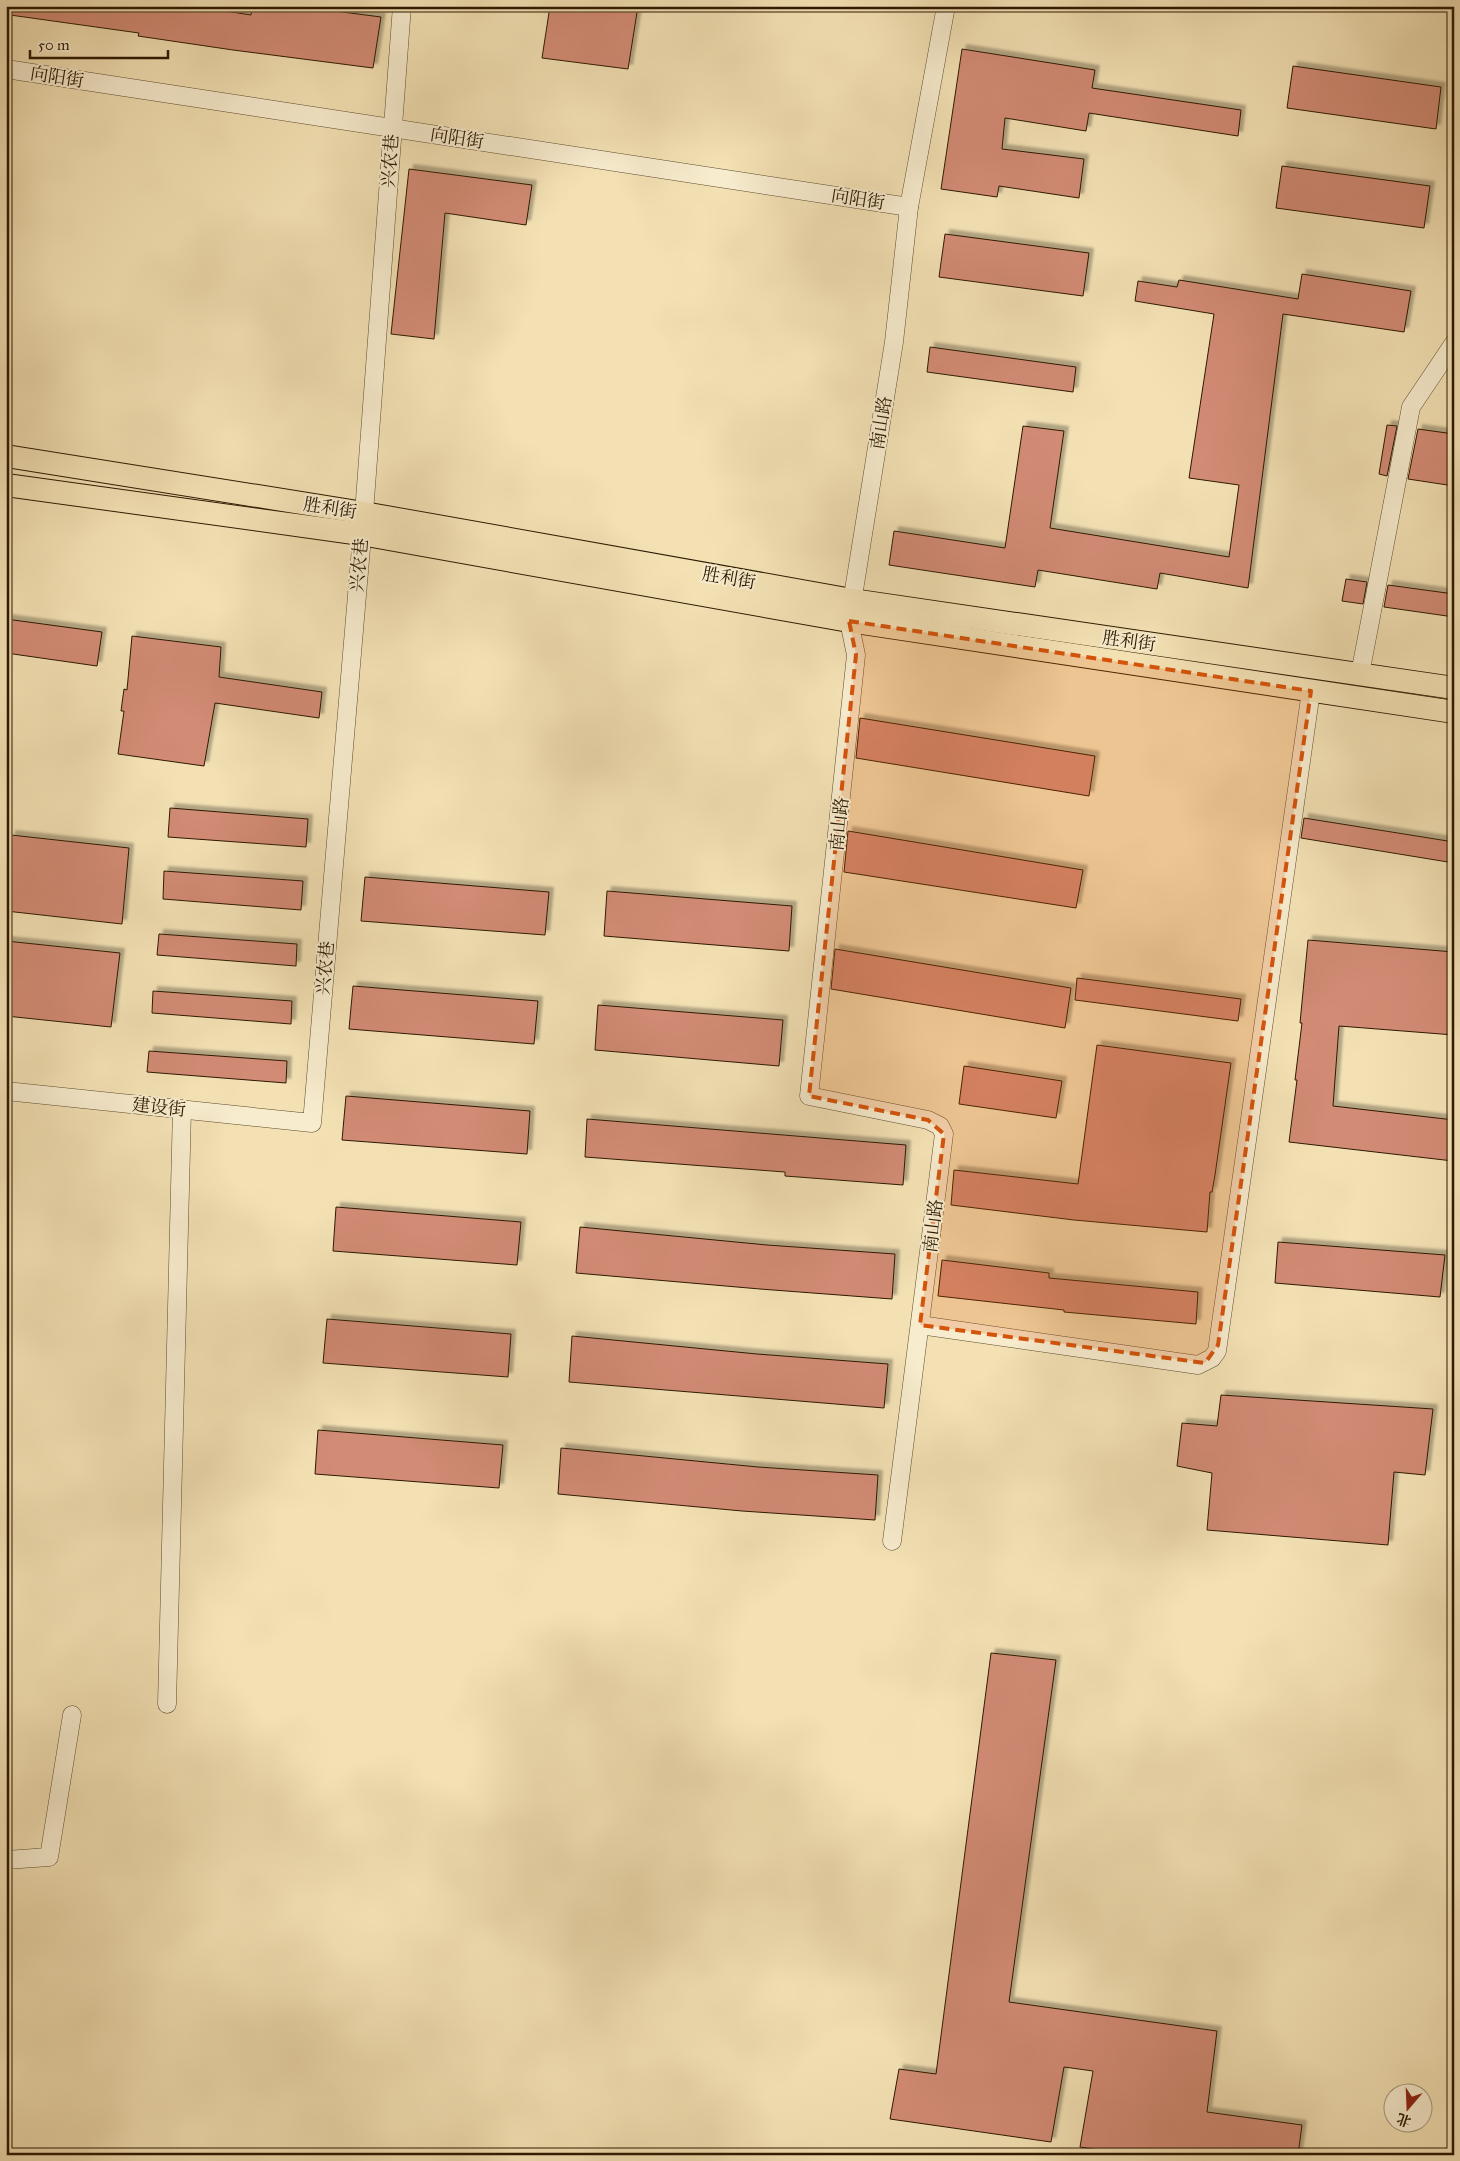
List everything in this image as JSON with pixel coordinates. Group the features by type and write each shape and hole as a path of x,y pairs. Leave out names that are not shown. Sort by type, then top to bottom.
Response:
{"main road":[{"name":"胜利街","path":"6,456 363,524 850,611 1311,691 1454,712"},
{"name":"胜利街","path":"6,485 363,524"},
{"name":"胜利街","path":"850,611 1360,674 1454,688"}],"street":[{"name":"兴农巷","path":"312,1123 363,524 402,6"},
{"name":"南山路","path":"892,1541 944,1134 940,1126 928,1120 810,1096 856,655 850,611 894,342 909,207 946,6"},
{"name":"向阳街","path":"6,69 909,207"},
{"path":"1360,674 1411,407 1454,343"},
{"path":"920,1325 1198,1365 1212,1358 1217,1351 1311,691"},
{"name":"建设街","path":"6,1091 312,1123"},
{"path":"167,1704 182,1109"},
{"path":"6,1860 49,1857 72,1715"}],"highlighted area":[{"path":"849,621 1311,691 1218,1345 1205,1363 920,1325 944,1134 928,1120 809,1096 856,655"}],"building":[{"path":"11,6 193,6 251,15 252,6 296,6 381,17 373,68 233,50 138,36 139,33 10,15"},
{"path":"550,6 638,6 628,69 542,58"},
{"path":"962,49 1095,70 1092,88 1241,110 1238,136 1089,113 1086,131 1005,118 1002,149 1084,159 1079,198 999,186 997,197 941,189"},
{"path":"1293,66 1441,87 1436,129 1287,108"},
{"path":"1282,166 1430,186 1424,228 1276,208"},
{"path":"409,169 532,185 526,225 445,213 434,339 391,334"},
{"path":"945,234 1089,253 1083,296 939,277"},
{"path":"1302,274 1411,291 1404,332 1283,314 1248,588 1160,573 1157,589 1038,570 1035,587 889,565 894,531 1005,548 1023,426 1064,431 1050,528 1229,557 1239,485 1189,478 1214,314 1135,301 1138,281 1177,287 1179,280 1298,299"},
{"path":"930,347 1076,367 1073,392 927,372"},
{"path":"1387,425 1397,426 1387,476 1379,474"},
{"path":"1418,429 1454,434 1454,486 1408,479"},
{"path":"1346,579 1367,582 1363,604 1342,601"},
{"path":"1388,585 1454,594 1454,617 1384,607"},
{"path":"6,619 102,632 97,666 6,653"},
{"path":"132,636 221,647 219,677 322,692 319,718 215,703 204,766 118,754 124,711 121,711 124,689 127,690"},
{"path":"860,718 1095,756 1089,796 856,758"},
{"path":"170,808 308,819 306,847 168,837"},
{"path":"1304,818 1454,842 1454,863 1301,838"},
{"path":"848,831 1083,870 1076,908 844,872"},
{"path":"11,835 129,848 122,924 6,911"},
{"path":"164,871 303,881 301,910 163,899"},
{"path":"365,877 549,892 545,935 361,921"},
{"path":"607,891 792,906 789,951 604,936"},
{"path":"159,934 297,944 296,966 157,955"},
{"path":"1308,940 1454,952 1454,1035 1339,1026 1333,1106 1454,1120 1453,1161 1289,1142 1297,1080 1295,1080 1302,1023 1300,1023"},
{"path":"6,941 120,953 111,1027 6,1016"},
{"path":"835,949 1071,988 1065,1028 831,989"},
{"path":"1077,978 1241,999 1238,1021 1075,1000"},
{"path":"353,986 538,1001 534,1044 349,1029"},
{"path":"153,991 292,1001 291,1024 152,1013"},
{"path":"598,1005 783,1020 779,1066 595,1050"},
{"path":"1097,1045 1231,1063 1215,1175 1212,1192 1210,1192 1207,1232 1074,1220 951,1205 954,1170 1078,1184"},
{"path":"149,1051 287,1061 286,1083 147,1072"},
{"path":"964,1066 1062,1081 1056,1118 959,1104"},
{"path":"346,1096 530,1111 527,1154 342,1140"},
{"path":"587,1119 906,1145 903,1185 785,1176 785,1172 585,1157"},
{"path":"336,1207 521,1222 517,1265 333,1251"},
{"path":"580,1227 767,1245 895,1254 892,1299 576,1273"},
{"path":"1278,1242 1445,1255 1440,1297 1275,1283"},
{"path":"942,1260 1049,1273 1049,1278 1198,1292 1196,1324 1064,1312 1064,1310 938,1296"},
{"path":"327,1319 511,1334 508,1377 323,1363"},
{"path":"572,1336 757,1354 888,1364 884,1408 569,1382"},
{"path":"1221,1395 1433,1409 1425,1475 1394,1472 1388,1545 1207,1530 1212,1473 1177,1466 1182,1423 1217,1426"},
{"path":"318,1430 503,1445 499,1488 315,1474"},
{"path":"561,1448 758,1467 878,1475 875,1520 742,1511 558,1494"},
{"path":"991,1653 1056,1660 1009,2002 1217,2031 1207,2112 1302,2125 1298,2155 1131,2155 1080,2147 1093,2071 1064,2067 1051,2142 890,2119 899,2069 936,2074"}]}
